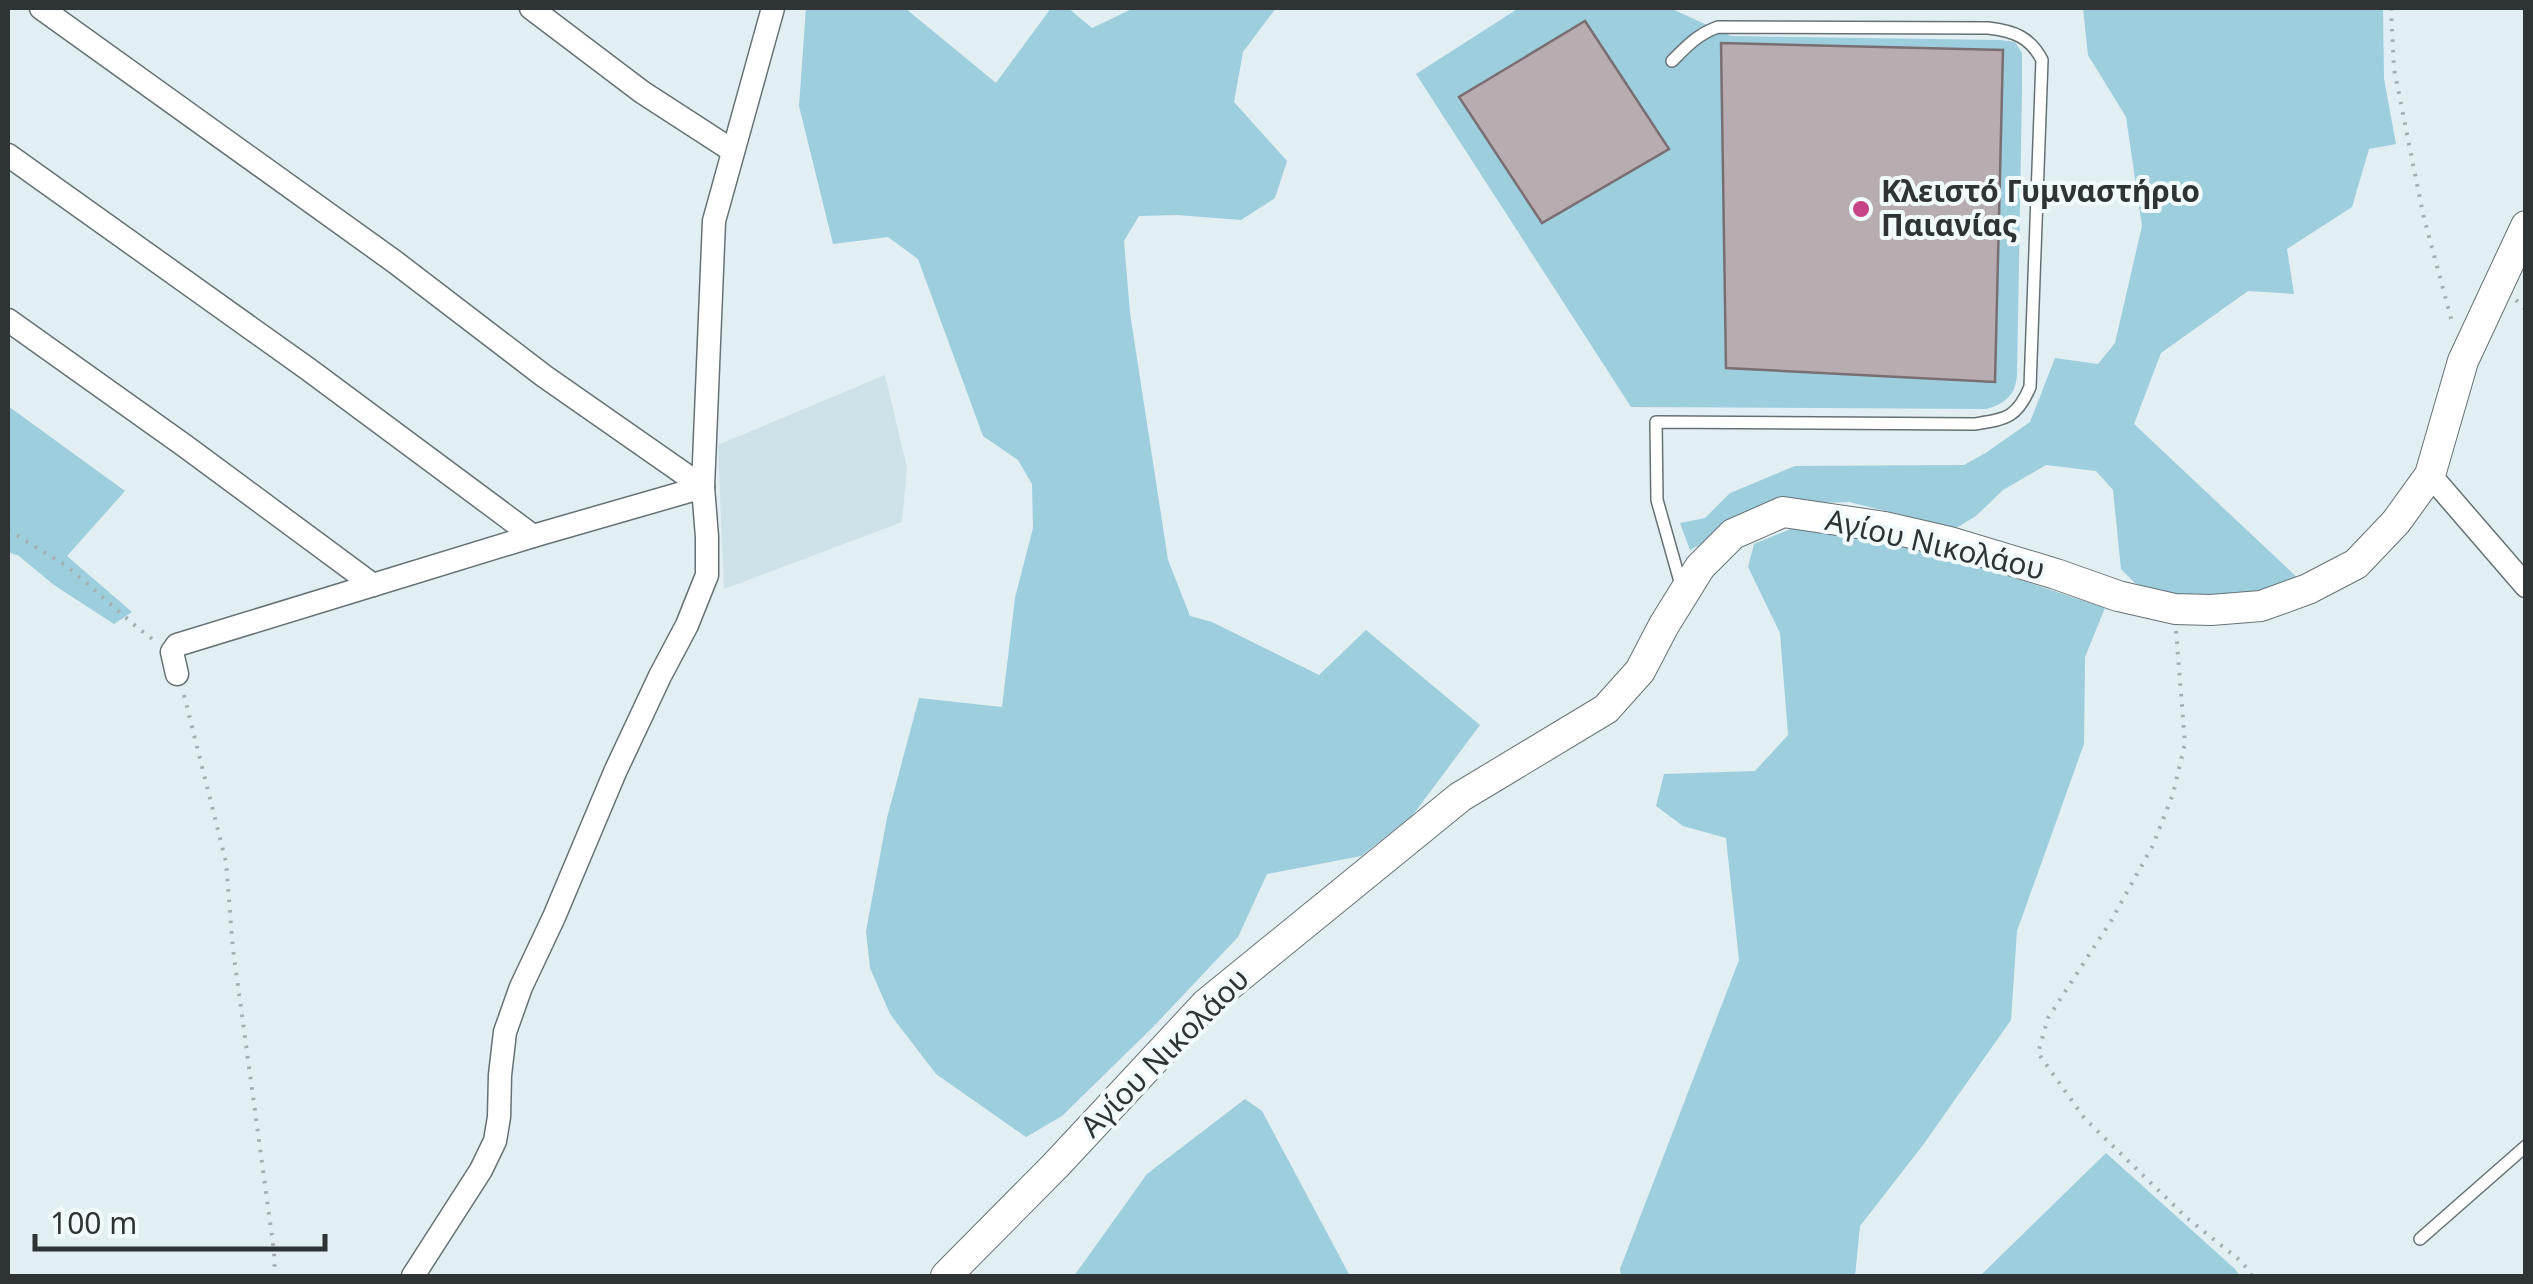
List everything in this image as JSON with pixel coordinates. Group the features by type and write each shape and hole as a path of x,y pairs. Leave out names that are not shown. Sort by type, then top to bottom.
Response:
{"street":[{"path":"41,8 395,262 544,376 703,487"},
{"path":"531,8 642,92 733,152"},
{"path":"413,1276 481,1170 494,1141 500,1117 505,1032 521,988 614,772 707,576 703,487 714,222 773,8"},
{"path":"8,154 533,536"},
{"name":"Αγίου Νικολάου","path":"946,1276 1206,1004 1460,797 1606,710 1640,671 1700,567 1733,534 1783,512 1884,527 1950,542 2118,596 2176,608 2211,610 2261,606 2308,589 2356,564 2396,522 2430,475 2462,361 2526,226"},
{"path":"8,320 373,585"},
{"path":"2430,475 2526,586"},
{"path":"174,663 177,645 184,642 703,487"}],"lane":[{"path":"1672,61 1692,40 1718,27 2010,30 2036,48 2042,60 2030,387 2022,406 2004,419 1975,424 1656,422 1658,500 1683,594"},
{"path":"2420,1239 2526,1146"}],"path":[{"path":"2391,8 2394,68 2423,214 2462,361"},
{"path":"8,530 68,567 174,663 226,862 275,1276"},
{"path":"2176,608 2185,742 2173,794 2153,845 2111,921 2048,1018 2038,1052 2085,1119 2187,1218 2242,1262 2252,1276"}],"shaded area":[{"path":"806,8 905,8 996,83 1051,8 1068,8 1092,28 1134,8 1276,8 1243,52 1234,102 1287,161 1275,198 1241,220 1139,216 1124,241 1130,313 1168,560 1190,616 1212,622 1319,675 1366,630 1480,725 1412,816 1361,856 1267,874 1238,937 1062,1116 1026,1137 936,1074 890,1014 870,968 866,931 887,818 919,698 1002,707 1015,598 1033,528 1032,484 1018,460 983,436 918,259 888,237 833,244 799,106"},
{"path":"1519,8 1670,8 1731,36 2015,42 2022,53 2017,374 2008,398 1986,409 1631,407 1416,74"},
{"path":"2083,8 2383,8 2384,79 2396,144 2369,149 2352,207 2287,249 2294,294 2248,291 2161,353 2134,424 2302,582 2256,595 2206,599 2158,595 2135,583 2121,569 2113,490 2096,471 2046,465 2003,490 1976,516 1956,528 1849,502 1778,504 1690,550 1680,523 1705,518 1730,493 1795,466 1964,465 2030,422 2055,358 2098,364 2115,343 2142,226 2126,117 2088,55"},
{"path":"885,375 907,468 902,522 724,589 718,445"},
{"path":"8,406 125,491 67,556 132,612 114,624 8,552"},
{"path":"1793,528 1907,542 2105,608 2085,657 2084,744 2017,931 2011,1020 1860,1226 1855,1276 1621,1276 1620,1269 1739,960 1726,838 1683,826 1656,806 1664,774 1755,771 1788,735 1780,633 1748,567 1754,544"},
{"path":"1245,1099 1262,1111 1350,1276 1074,1276 1147,1174"},
{"path":"2106,1153 2235,1269 2240,1276 1980,1276"}],"building":[{"path":"1585,21 1669,149 1542,223 1459,97"},
{"name":"Κλειστό Γυμναστήριο Παιανίας","path":"1721,43 2003,50 1995,382 1726,368"}],"place":[{"name":"Κλειστό Γυμναστήριο Παιανίας","path":"1861,209"}]}
